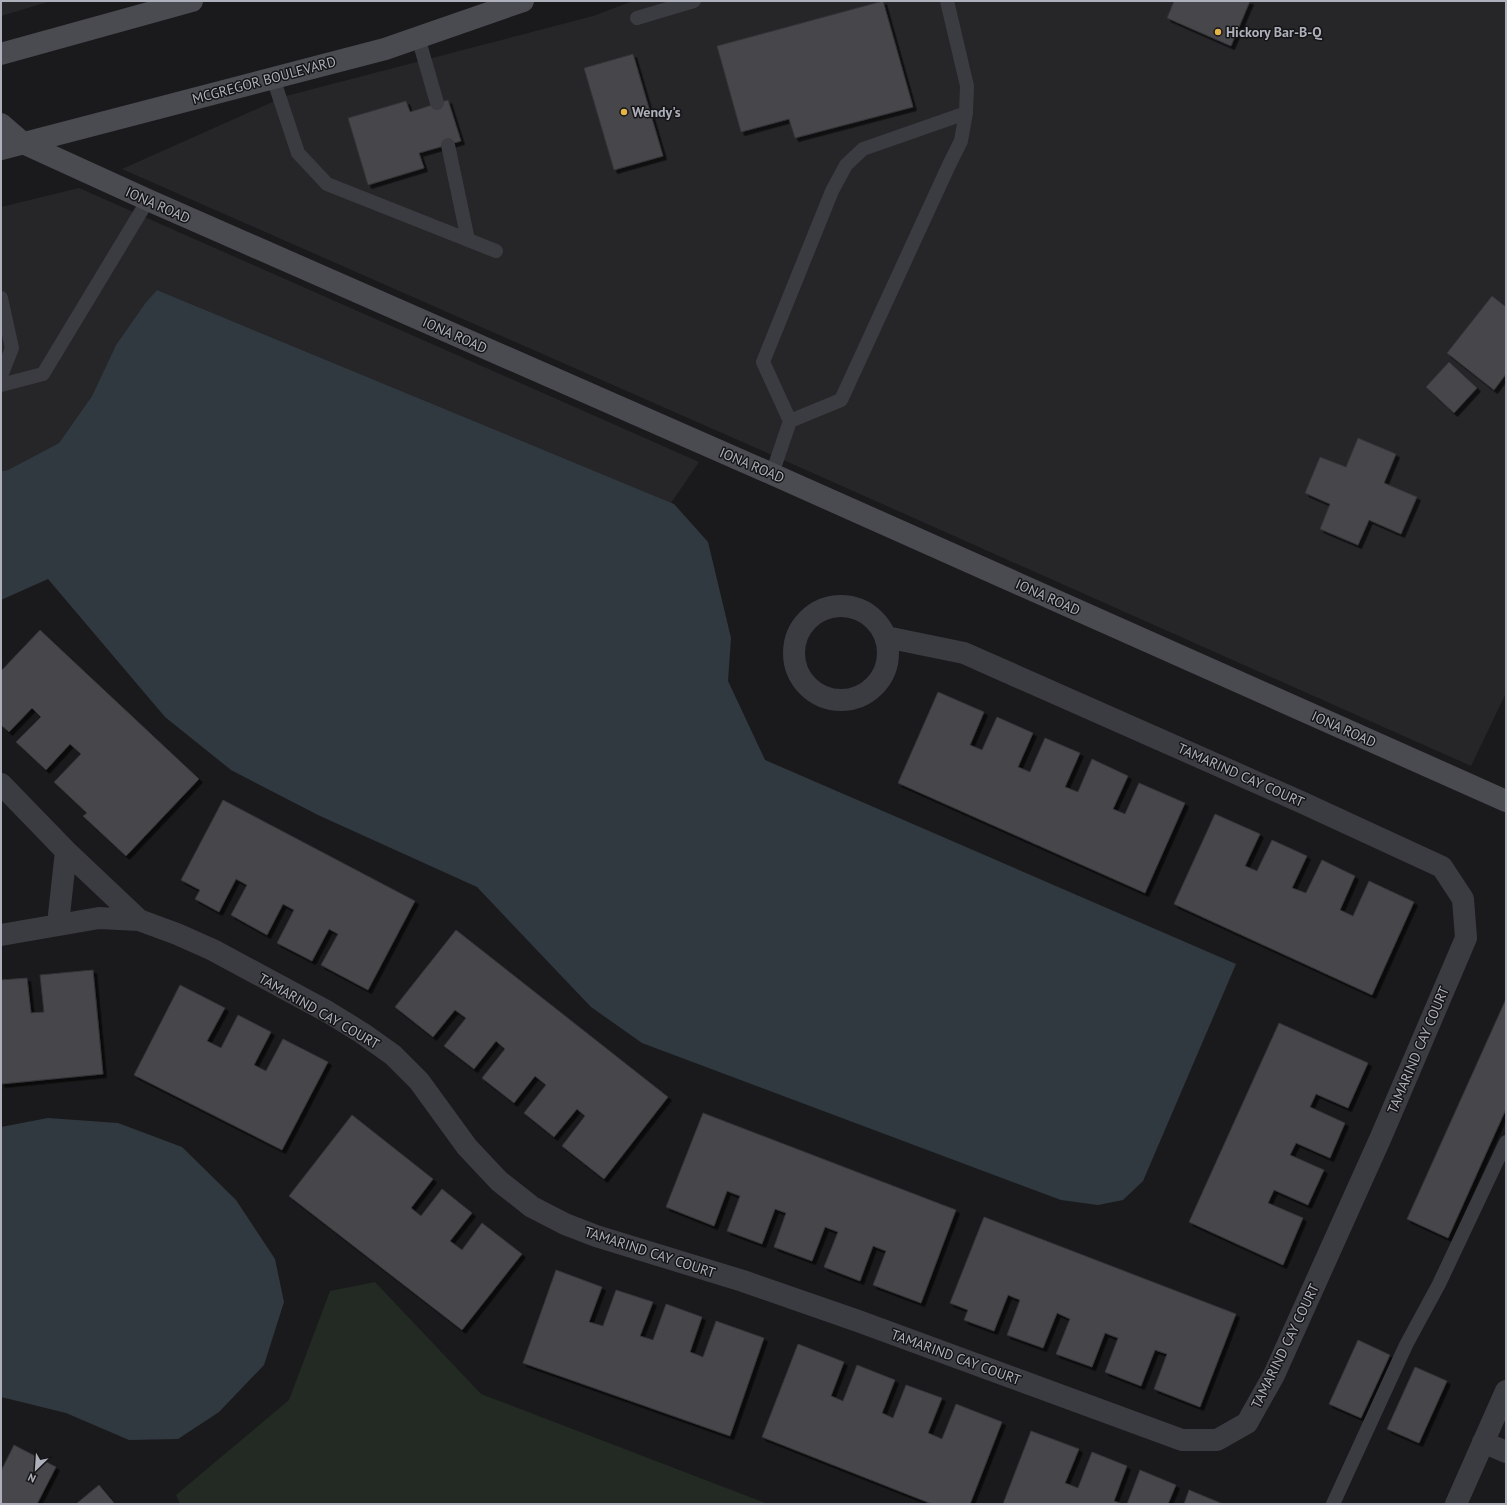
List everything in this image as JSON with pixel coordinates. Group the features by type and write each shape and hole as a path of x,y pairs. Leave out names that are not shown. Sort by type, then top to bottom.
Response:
{"street":[{"path":"1,54 192,1"},
{"name":"MCGREGOR BOULEVARD","path":"1,149 385,49 523,1"},
{"name":"IONA ROAD","path":"1,124 23,143 148,200 772,474 1506,801"},
{"path":"837,606 852,607 866,613 878,623 886,637 889,652 887,667 879,681 868,692 854,698 838,700 823,696 810,688 800,676 795,660 795,645 800,631 809,618 822,610 837,606"},
{"name":"TAMARIND CAY COURT","path":"1,935 100,918 139,920 177,934 213,950 328,1012 362,1033 393,1055 419,1081 467,1147 499,1181 532,1206 565,1224 596,1236 743,1281 1182,1440 1217,1440 1247,1423 1274,1375 1381,1137 1466,938 1464,899 1442,867 1301,802 964,653 886,637"},
{"name":"TAMARIND CAY COURT","path":"1,784 66,851 139,920"},
{"path":"58,924 66,851"},
{"path":"1456,1504 1506,1391"},
{"path":"1483,1442 1506,1452"}],"lane":[{"path":"790,421 841,400 942,179 961,142 966,113 967,86 947,1"},
{"path":"637,18 692,2"},
{"path":"418,37 437,103"},
{"path":"273,78 298,153 327,184 496,251"},
{"path":"772,474 790,421 763,362 832,191 846,165 863,149 966,113"},
{"path":"448,145 468,240"},
{"path":"1,385 43,374 148,200"},
{"path":"1,298 12,348 1,376"},
{"path":"1332,1504 1406,1345 1438,1284 1506,1142"}],"shaded area":[{"path":"1,1 51,1 1,16"},
{"path":"633,1 1506,1 1506,693 1471,766 779,458 122,169 286,96 593,16"},
{"path":"79,188 699,462 671,503 157,290 146,302 116,345 92,396 59,443 8,470 1,471 1,207"},
{"path":"157,290 674,504 708,542 731,638 728,681 765,760 1236,964 1143,1181 1123,1200 1098,1205 1061,1200 642,1043 591,1007 477,887 318,815 231,770 165,717 48,579 1,600 1,471 8,470 59,443 92,396 116,345 146,302"},
{"path":"48,1118 118,1123 182,1147 236,1200 275,1259 284,1302 264,1365 219,1412 178,1439 129,1440 66,1413 1,1397 1,1127"},
{"path":"375,1282 481,1394 768,1504 180,1504 176,1495 289,1400 330,1291"}],"building":[{"path":"883,1 913,107 795,138 789,119 741,132 717,46"},
{"name":"Hickory Bar-B-Q","path":"1174,1 1250,1 1231,46 1167,18"},
{"name":"Wendy's","path":"633,54 663,156 614,170 584,68"},
{"path":"448,100 461,141 419,153 424,168 368,185 348,118 406,101 410,112"},
{"path":"1492,296 1506,307 1506,374 1494,390 1447,353"},
{"path":"1449,362 1477,388 1454,413 1426,387"},
{"path":"1358,438 1396,454 1384,483 1417,497 1401,534 1369,520 1358,545 1320,529 1330,504 1305,493 1320,457 1346,467"},
{"path":"40,630 199,779 126,856 83,816 87,813 54,782 81,754 70,744 46,770 16,742 41,717 32,708 9,732 1,725 1,671"},
{"path":"938,692 984,712 970,745 982,750 997,717 1033,733 1018,767 1030,772 1045,738 1080,753 1065,787 1078,792 1092,759 1128,776 1113,809 1125,814 1139,783 1185,803 1145,893 898,783"},
{"path":"223,800 415,901 368,990 321,965 338,934 329,929 312,961 277,943 294,910 283,904 267,935 231,915 247,885 236,879 219,912 195,899 200,890 181,880"},
{"path":"1215,814 1260,834 1245,866 1257,871 1272,840 1307,856 1292,888 1306,893 1322,860 1355,876 1340,910 1353,916 1369,881 1414,902 1372,995 1174,904"},
{"path":"456,930 668,1097 604,1179 562,1146 585,1116 577,1109 554,1137 524,1113 546,1085 535,1076 514,1103 482,1078 505,1049 496,1041 474,1069 444,1046 466,1018 455,1010 433,1037 395,1007"},
{"path":"93,970 103,1074 1,1084 1,980 27,978 31,1013 44,1012 40,975"},
{"path":"180,985 225,1008 207,1041 221,1048 238,1015 271,1032 254,1065 266,1071 283,1039 328,1062 282,1150 134,1075"},
{"path":"1506,999 1506,1109 1448,1238 1407,1219"},
{"path":"1279,1023 1368,1063 1348,1108 1316,1094 1310,1107 1345,1123 1330,1158 1296,1143 1290,1155 1324,1170 1308,1205 1274,1190 1268,1203 1303,1218 1283,1265 1189,1222"},
{"path":"703,1113 956,1210 921,1303 873,1285 886,1251 873,1246 860,1281 824,1267 838,1232 825,1227 812,1261 774,1247 786,1213 775,1209 762,1244 727,1231 740,1196 727,1191 714,1226 666,1207"},
{"path":"352,1115 433,1179 411,1208 421,1216 442,1189 472,1213 450,1241 462,1250 482,1223 522,1254 462,1330 289,1196"},
{"path":"984,1217 1236,1314 1200,1407 1154,1389 1167,1354 1155,1350 1141,1386 1105,1372 1118,1338 1105,1333 1092,1367 1056,1354 1070,1319 1057,1313 1043,1348 1007,1335 1020,1300 1008,1295 994,1331 964,1320 968,1310 950,1303"},
{"path":"556,1270 602,1287 589,1322 603,1326 616,1290 653,1302 640,1336 653,1340 666,1304 702,1317 690,1352 703,1357 716,1321 764,1338 730,1436 523,1363"},
{"path":"1358,1340 1390,1355 1361,1418 1329,1404"},
{"path":"798,1344 844,1362 831,1396 843,1401 857,1365 895,1380 882,1413 893,1418 906,1385 942,1398 928,1433 942,1439 956,1404 1002,1422 970,1504 932,1504 762,1437"},
{"path":"1415,1367 1447,1381 1419,1443 1387,1429"},
{"path":"1031,1431 1079,1449 1065,1483 1078,1488 1092,1452 1127,1466 1114,1501 1123,1504 1003,1504"},
{"path":"14,1445 56,1467 37,1504 1,1504 1,1471"},
{"path":"1140,1470 1176,1485 1168,1504 1127,1504"},
{"path":"99,1485 115,1504 76,1504"},
{"path":"1189,1490 1223,1504 1184,1504"}],"place":[{"name":"Hickory Bar-B-Q","path":"1218,32"},
{"name":"Wendy's","path":"624,112"}]}
